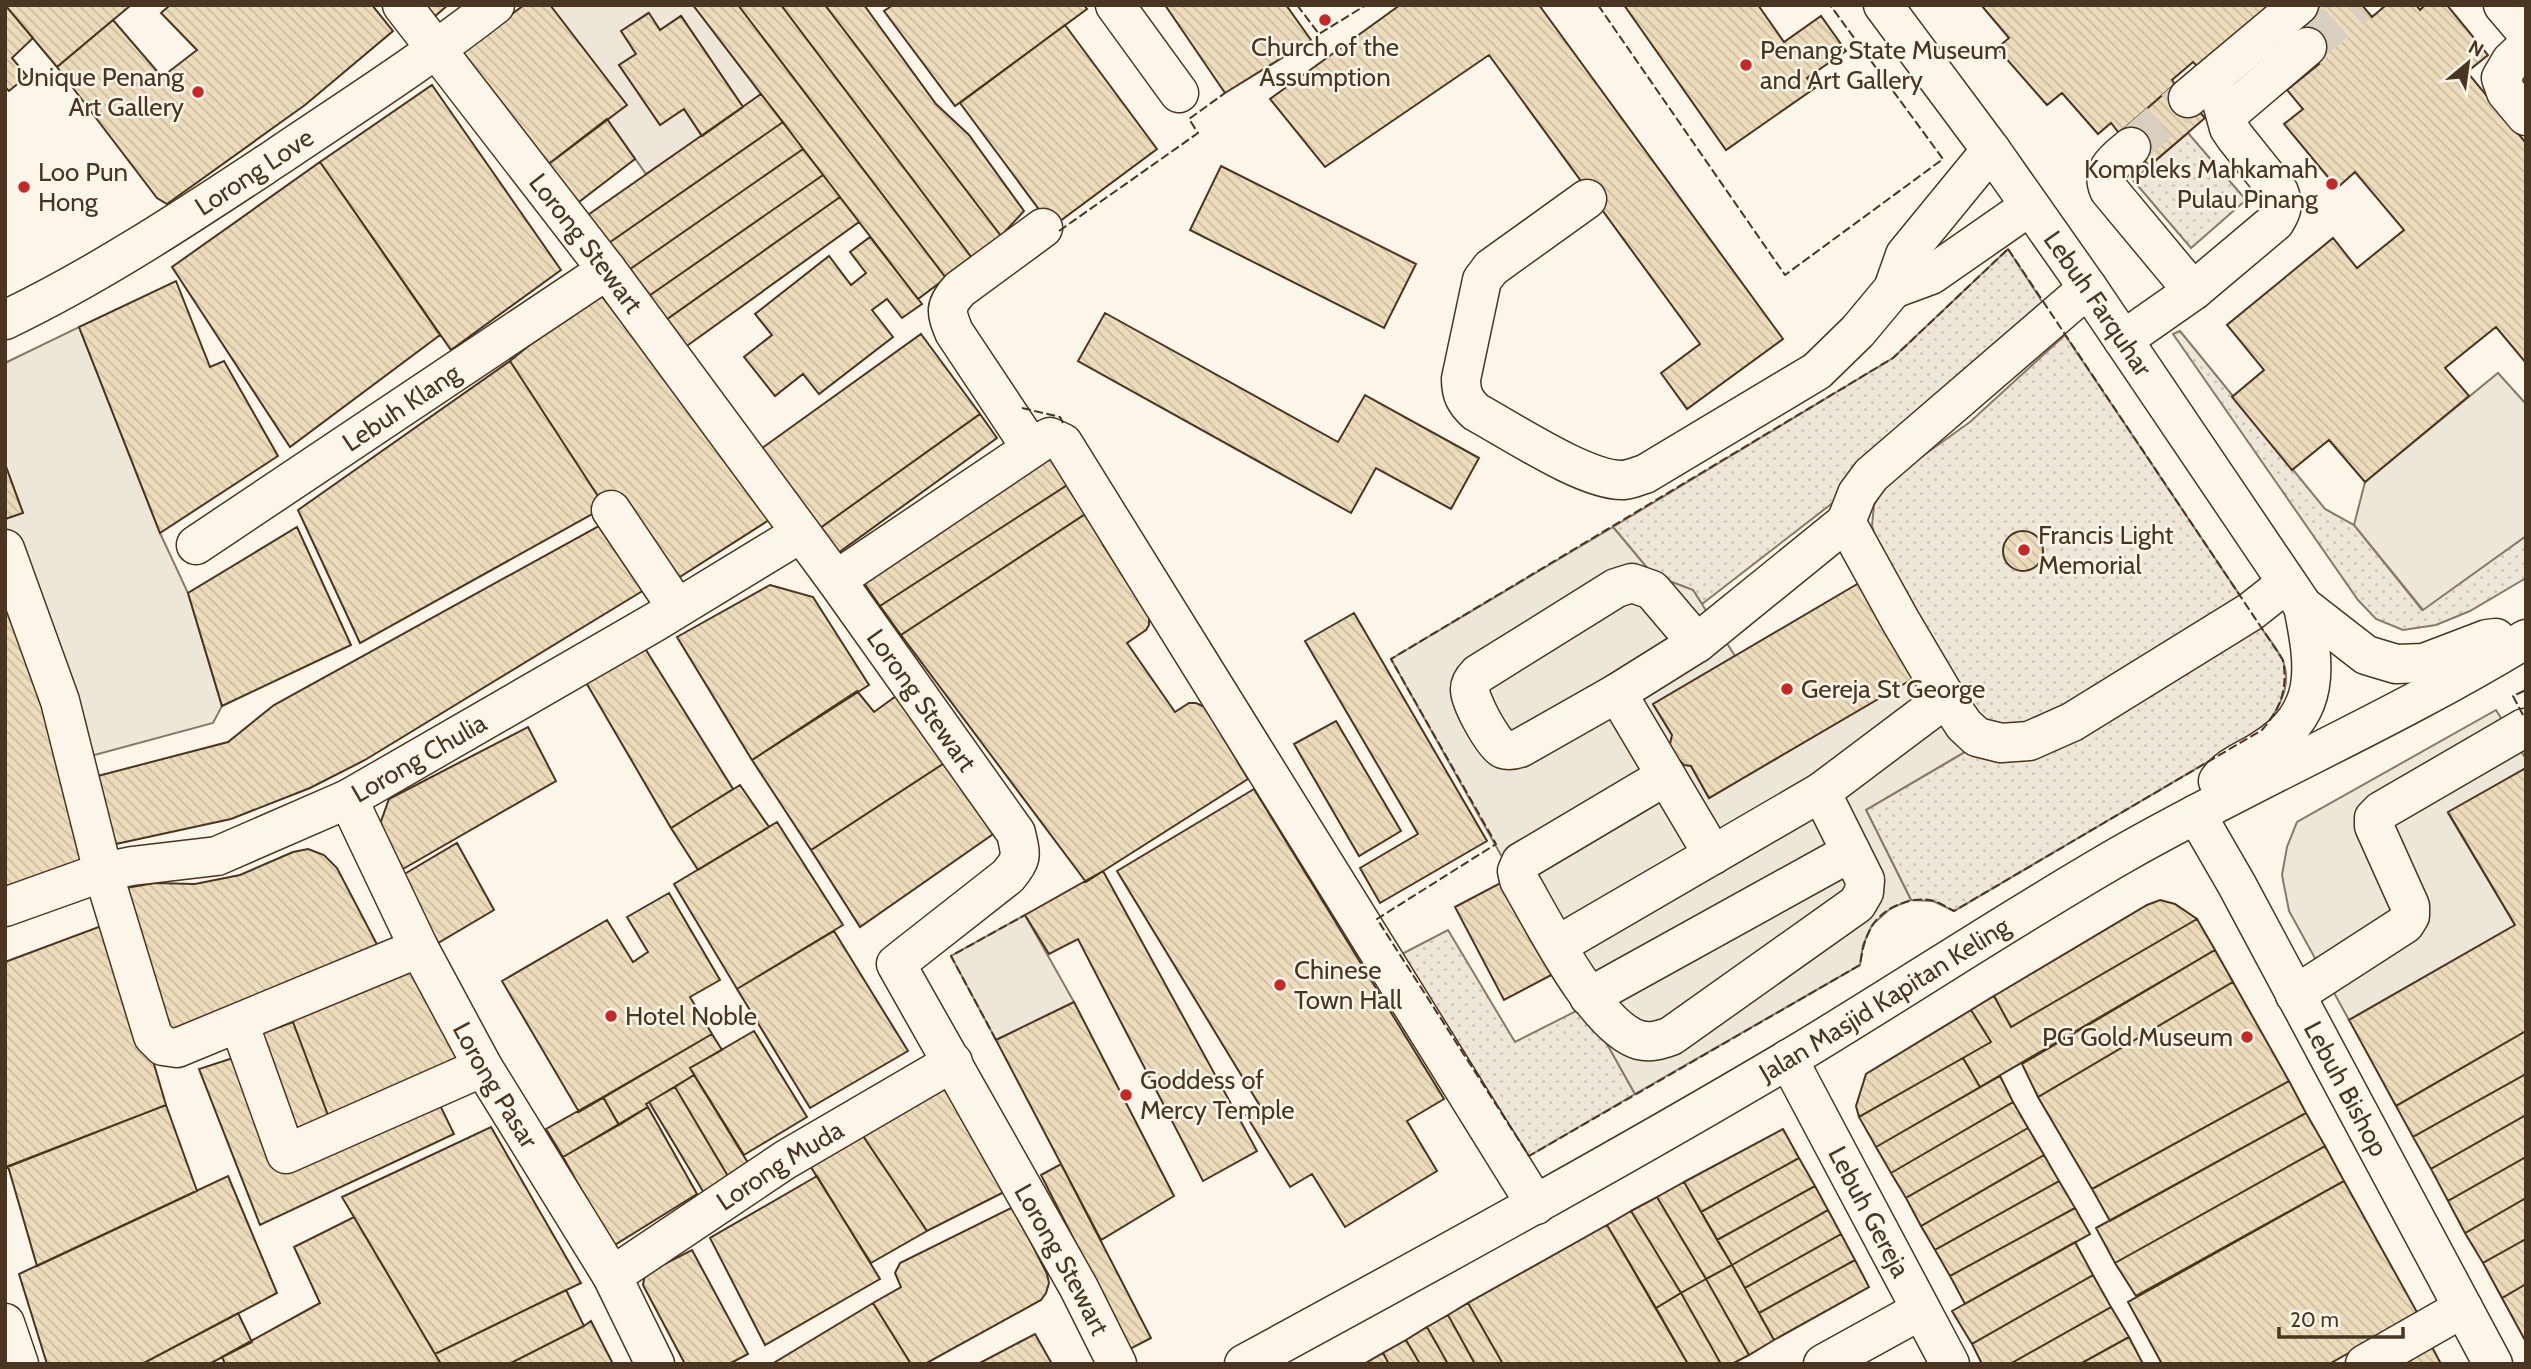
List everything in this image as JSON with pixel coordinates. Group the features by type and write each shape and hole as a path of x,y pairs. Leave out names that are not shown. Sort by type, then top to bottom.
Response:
{"street":[{"name":"Lorong Stewart","path":"402,5 607,270 836,580 1016,833 1019,863 1008,876 896,964 1079,1288 1117,1364"},
{"name":"Lorong Love","path":"5,320 172,227 438,49 495,5"},
{"path":"1115,5 1179,93"},
{"name":"Lebuh Farquhar","path":"1883,5 1991,150 2088,288 2295,595 2366,655 2396,664 2424,663 2487,639 2526,636"},
{"path":"2123,340 2193,291 2275,222 2282,212 2283,201 2279,192 2235,137 2221,99 2197,90 2299,5"},
{"path":"2503,5 2526,32"},
{"path":"2227,115 2307,47"},
{"path":"2526,47 2511,61 2501,78 2506,92 2526,116"},
{"path":"2132,147 2110,165 2105,181 2109,190 2193,291"},
{"path":"1587,199 1491,268 1482,280 1461,379 1461,392 1467,404 1476,412 1574,466 1604,478 1625,480 1645,474 1817,371 1858,331 1893,289 1905,255 1991,150"},
{"path":"1893,289 1931,275 2030,206"},
{"path":"1031,448 954,332 947,314 949,300 960,289 1043,228"},
{"name":"Lebuh Klang","path":"196,545 607,270"},
{"path":"1698,643 1651,590 1632,583 1616,588 1478,674 1469,689 1493,741 1500,748 1510,751 1520,748 1617,693 1698,643 1846,522 1857,494 1871,475 2088,288"},
{"path":"836,580 1031,448 1050,437 1063,443 1536,1205"},
{"path":"611,510 677,608"},
{"path":"1846,522 1946,698 1977,737 2001,743 2029,741 2072,722 2250,612 2295,595"},
{"name":"Lorong Chulia","path":"5,907 103,872 217,856 348,799 801,533"},
{"path":"5,549 60,701 103,872 153,1036 163,1046 177,1048 419,948"},
{"name":"Lebuh Farquhar","path":"2196,814 2224,773 2266,748 2285,732 2300,715 2310,693 2312,650 2295,595"},
{"name":"Jalan Masjid Kapitan Keling","path":"1244,1364 1536,1205 1788,1059 2119,857 2196,814 2370,726 2526,636"},
{"path":"1617,693 1713,855"},
{"path":"1558,945 1821,792 1946,698"},
{"path":"2295,995 2404,924 2410,916 2410,906 2374,826 2374,818 2381,811 2524,729"},
{"path":"1666,776 1521,862 1517,871 1519,880 1590,997 1625,1033 1640,1040 1655,1041 1671,1036 1857,904 1864,892 1864,880 1821,792"},
{"name":"Lorong Pasar","path":"348,799 419,948 483,1068 612,1276 655,1364"},
{"name":"Lebuh Bishop","path":"2196,814 2237,885 2493,1364"},
{"path":"1590,997 1851,852"},
{"path":"239,1023 286,1154 483,1068"},
{"name":"Lebuh Gereja","path":"1788,1059 1950,1364"},
{"name":"Lorong Muda","path":"612,1276 785,1160 953,1062"},
{"path":"2365,1364 2463,1308"},
{"path":"1823,1364 1921,1310"},
{"path":"5,1323 19,1364"}],"shaded area":[{"path":"550,5 693,5 761,94 743,107 681,16 660,30 648,13 622,31 636,54 619,65 660,124 684,109 702,136 646,174 607,119"},
{"path":"2188,133 2246,200 2191,248 2133,180"},
{"path":"2008,249 2043,303 1839,498 1702,604 1693,590 1653,575 1613,527 1893,358"},
{"path":"79,327 160,533 188,593 222,706 213,723 87,757 70,697 5,529 5,519 23,513 5,464 5,363"},
{"path":"2180,331 2325,509 2354,525 2422,610 2526,536 2526,578 2470,611 2436,625 2403,630 2376,619 2358,600 2173,334"},
{"path":"2065,335 2241,597 2037,724 1976,724 1884,564 1872,526 1874,505 1889,480 1970,422"},
{"path":"2498,373 2526,404 2526,536 2423,610 2354,525 2365,482"},
{"path":"1613,527 1653,575 1693,590 1735,656 1653,704 1672,735 1677,760 1691,766 1709,798 1940,662 1985,740 1866,810 1911,900 1891,908 1872,925 1863,945 1860,965 1635,1094 1391,659"},
{"path":"2257,622 2280,654 2286,678 2279,706 2262,730 1954,911 1933,901 1911,900 1866,810 1972,748"},
{"path":"2496,710 2526,759 2526,768 2448,813 2515,925 2349,1020 2289,911 2282,875 2287,847 2297,822"},
{"path":"1025,915 1074,1002 996,1040 951,956"},
{"path":"1448,930 1515,1042 1586,1006 1635,1094 1529,1156 1400,955"}],"building":[{"path":"5,5 33,38 12,58 27,76 9,91 5,87"},
{"path":"5,5 131,5 57,67"},
{"path":"170,5 372,5 393,31 305,105 167,204 157,198 57,67 113,20 162,77 197,50 161,13"},
{"path":"412,5 448,5 427,23"},
{"path":"524,5 550,5 627,105 546,166 459,54"},
{"path":"693,5 738,5 946,278 918,299"},
{"path":"738,5 781,5 972,258 946,278"},
{"path":"781,5 825,5 1001,236 972,258"},
{"path":"825,5 864,5 936,104 969,135 1024,211 1001,236"},
{"path":"893,5 1084,5 1087,9 955,106 884,11"},
{"path":"1165,5 1286,5 1311,40 1225,93"},
{"path":"1400,5 1539,5 1783,339 1687,409 1661,373 1700,344 1489,55 1325,167 1270,99"},
{"name":"Penang State Museum and Art Gallery","path":"1624,5 1758,5 1784,42 1821,16 1846,51 1807,78 1815,88 1726,150"},
{"path":"1981,5 2271,5 2199,68 2193,62 2172,80 2175,84 2119,133 2111,123 2098,134 2062,93 2047,105 1997,48 2009,38"},
{"path":"2321,5 2362,5 2372,17 2386,5 2416,5 2420,10 2425,5 2447,5 2488,55 2467,72 2526,143 2526,363 2496,327 2445,368 2469,396 2365,482 2329,440 2292,470 2232,397 2264,370 2227,325 2333,238 2357,268 2404,230 2355,172 2337,188 2284,124 2303,109 2287,90 2319,64 2291,30"},
{"path":"649,13 660,30 681,16 743,107 702,136 684,109 660,125 619,65 636,54 621,31"},
{"path":"1065,25 1157,149 1052,227 960,103"},
{"path":"2175,84 2205,118 2149,166 2119,133"},
{"path":"432,85 561,270 451,350 320,162"},
{"path":"761,94 783,122 606,245 585,217"},
{"path":"607,119 635,159 575,205 546,166"},
{"path":"783,122 803,149 626,272 606,245"},
{"path":"803,149 823,175 646,298 626,272"},
{"path":"320,162 440,335 290,447 172,267"},
{"path":"1221,166 1416,264 1384,328 1190,230"},
{"path":"823,175 840,197 663,322 646,298"},
{"path":"840,197 859,222 684,348 663,322"},
{"path":"870,237 922,304 902,318 887,299 872,310 893,337 819,394 803,374 775,396 744,357 772,335 755,314 829,256 851,285 866,273 850,252"},
{"path":"176,281 210,367 224,361 278,456 160,533 79,327"},
{"path":"597,290 689,408 769,520 672,582 605,507 510,361"},
{"path":"1105,313 1338,442 1365,395 1479,458 1451,509 1376,468 1351,513 1078,361"},
{"path":"921,334 980,414 809,536 751,456"},
{"path":"510,361 605,507 360,643 298,510"},
{"path":"980,414 997,438 827,561 809,536"},
{"path":"1053,453 1072,482 880,606 860,577"},
{"path":"5,464 23,513 5,519"},
{"path":"1072,482 1090,511 901,635 880,606"},
{"path":"1090,511 1109,540 1103,545 1149,616 1146,630 1127,643 1175,712 1189,703 1205,707 1248,779 1086,882 901,635"},
{"path":"606,522 649,587 365,760 310,788 231,819 102,847 90,778 228,742 274,705"},
{"path":"297,527 351,645 222,706 188,593"},
{"name":"Francis Light Memorial","path":"2023,531 2037,537 2043,551 2037,565 2023,571 2009,565 2003,551 2009,537"},
{"path":"5,569 91,857 5,887"},
{"name":"Gereja St George","path":"1864,580 1921,674 1709,798 1691,766 1684,765 1672,752 1672,735 1653,704"},
{"path":"770,585 813,597 869,685 752,760 677,637"},
{"path":"1354,613 1487,841 1380,903 1360,868 1418,834 1305,641"},
{"path":"641,642 733,789 671,828 584,679"},
{"path":"857,691 874,712 899,694 949,760 811,850 752,760"},
{"path":"1336,721 1401,831 1359,856 1294,744"},
{"path":"528,727 556,781 403,869 379,827 389,799"},
{"path":"949,760 999,830 860,927 811,850"},
{"path":"2526,768 2526,1031 2396,1106 2349,1020 2515,925 2448,812"},
{"path":"740,785 769,827 698,870 671,828"},
{"name":"Chinese Town Hall","path":"1254,789 1444,1099 1407,1121 1437,1171 1345,1227 1312,1174 1290,1187 1246,1115 1260,1106 1117,871"},
{"path":"777,822 843,925 737,989 674,884"},
{"path":"457,843 494,910 433,946 396,879"},
{"path":"308,849 324,855 337,868 382,954 174,1032 158,1024 120,889 155,883 195,884 240,875 293,852"},
{"path":"1103,871 1257,1151 1203,1181 1078,939 1049,954 1025,915"},
{"path":"1508,879 1557,972 1504,1000 1455,907"},
{"name":"Hotel Noble","path":"669,893 720,980 690,997 712,1034 579,1112 502,981 607,920 633,962 648,952 627,917"},
{"path":"2160,900 2175,904 2197,919 2011,1027 1994,996 2147,905"},
{"path":"2197,919 2215,950 1980,1087 1963,1058 1991,1042 1971,1010 1994,996 2011,1027"},
{"path":"112,922 166,1105 5,1168 5,962"},
{"path":"834,931 908,1051 810,1108 737,989"},
{"path":"2215,950 2233,982 2038,1097 2022,1064"},
{"path":"413,960 470,1065 332,1126 290,1014"},
{"path":"2233,982 2289,1081 2092,1189 2038,1097"},
{"path":"1074,1002 1174,1196 1101,1240 996,1040"},
{"path":"1971,1010 1991,1042 1859,1117 1856,1106 1866,1074"},
{"path":"293,1022 332,1126 296,1138 261,1034"},
{"path":"754,1031 807,1117 744,1155 690,1068"},
{"path":"2526,1031 2526,1074 2413,1137 2396,1106"},
{"path":"712,1034 722,1050 690,1068 694,1075 646,1104 648,1107 619,1125 603,1097"},
{"path":"236,1057 281,1172 438,1101 454,1134 260,1225 199,1069"},
{"path":"1963,1058 1980,1087 1876,1147 1859,1117"},
{"path":"2526,1074 2526,1115 2431,1169 2413,1137"},
{"path":"694,1075 753,1171 732,1183 675,1087"},
{"path":"2000,1076 2013,1102 1891,1173 1876,1147"},
{"path":"2289,1081 2306,1113 2110,1221 2092,1189"},
{"path":"941,1082 1006,1191 927,1231 859,1130"},
{"path":"675,1087 732,1183 707,1198 649,1102"},
{"path":"603,1097 619,1125 563,1157 546,1129"},
{"path":"2013,1102 2028,1128 1906,1198 1891,1173"},
{"path":"166,1105 197,1191 37,1266 8,1166"},
{"path":"648,1107 697,1194 613,1246 563,1157"},
{"path":"2306,1113 2325,1146 2115,1263 2096,1228"},
{"path":"2526,1115 2526,1157 2448,1201 2431,1169"},
{"path":"491,1127 581,1283 435,1354 342,1197"},
{"path":"2028,1128 2044,1155 1921,1226 1906,1198"},
{"path":"1783,1129 1799,1158 1701,1212 1684,1182"},
{"path":"859,1130 927,1231 871,1263 807,1161"},
{"path":"2325,1146 2344,1181 2136,1296 2115,1263"},
{"path":"2044,1155 2059,1181 1935,1250 1921,1226"},
{"path":"2526,1157 2526,1198 2465,1233 2448,1201"},
{"path":"1799,1158 1815,1186 1717,1240 1701,1212"},
{"path":"1061,1164 1151,1338 1130,1349 1041,1175"},
{"path":"228,1176 277,1293 142,1364 47,1364 19,1274"},
{"path":"817,1176 880,1279 765,1345 710,1238"},
{"path":"2059,1181 2075,1208 1950,1276 1935,1250"},
{"path":"2344,1181 2418,1314 2329,1364 2162,1364 2128,1302"},
{"path":"1684,1182 1732,1265 1706,1279 1657,1197"},
{"path":"1815,1186 1828,1210 1732,1265 1717,1240"},
{"path":"1657,1197 1706,1279 1681,1293 1631,1211"},
{"path":"2526,1198 2526,1239 2483,1263 2465,1233"},
{"path":"1013,1207 1047,1274 1049,1283 1046,1293 1041,1300 925,1364 911,1364 873,1303 901,1287 895,1273 900,1263"},
{"path":"2075,1208 2090,1234 1965,1304 1950,1276"},
{"path":"1828,1210 1841,1234 1745,1288 1732,1265"},
{"path":"1631,1211 1681,1293 1656,1308 1607,1225"},
{"path":"354,1217 441,1364 225,1364 222,1357 320,1303 294,1247"},
{"path":"1607,1225 1688,1364 1503,1364 1468,1303"},
{"path":"1841,1234 1855,1260 1759,1313 1745,1288"},
{"path":"2526,1239 2526,1284 2502,1298 2483,1263"},
{"path":"2075,1242 2093,1275 1972,1344 1952,1311"},
{"path":"692,1250 748,1354 729,1364 685,1364 643,1285 645,1274"},
{"path":"1855,1260 1869,1287 1774,1340 1759,1313"},
{"path":"1732,1265 1774,1340 1749,1355 1706,1279"},
{"path":"2093,1275 2111,1307 2010,1364 1982,1364 1972,1344"},
{"path":"1706,1279 1749,1355 1732,1364 1721,1364 1681,1293"},
{"path":"2526,1284 2526,1342 2502,1298"},
{"path":"566,1290 584,1326 509,1364 441,1364 435,1354"},
{"path":"1681,1293 1721,1364 1688,1364 1656,1308"},
{"path":"873,1303 911,1364 772,1364"},
{"path":"1468,1303 1503,1364 1475,1364 1448,1315"},
{"path":"2111,1307 2129,1337 2080,1364 2010,1364"},
{"path":"238,1313 252,1342 209,1364 142,1364"},
{"path":"1448,1315 1475,1364 1448,1364 1427,1327"},
{"path":"591,1321 613,1364 509,1364 584,1326"},
{"path":"1427,1327 1448,1364 1420,1364 1406,1340"},
{"path":"1035,1334 1052,1364 978,1364"},
{"path":"2129,1337 2143,1364 2080,1364"},
{"path":"1406,1340 1420,1364 1389,1364 1383,1353"},
{"path":"2431,1345 2441,1364 2395,1364"},
{"path":"1383,1353 1389,1364 1364,1364"}],"tunnel":[{"path":"2307,47 2356,5"},
{"path":"2131,147 2187,98"}],"fence":[{"path":"1297,5 1319,34 1366,5"},
{"path":"1598,5 1785,275 1943,159 1830,5"},
{"path":"1059,231 1198,133 1189,119 1225,93"},
{"path":"2008,249 2283,660 2284,689 2274,714 2262,730 1954,911 1937,902 1925,900 1907,902 1890,909 1876,921 1869,933 1860,965 1529,1156 1377,919 1496,844 1391,659 1893,358 2008,249"},
{"path":"1022,408 1060,417 1063,423"},
{"path":"2523,715 2513,696 2526,690"},
{"path":"996,1040 951,956 1025,915"}],"place":[{"name":"Church of the Assumption","path":"1325,20"},
{"name":"Penang State Museum and Art Gallery","path":"1746,65"},
{"name":"Unique Penang Art Gallery","path":"198,92"},
{"name":"Kompleks Mahkamah Pulau Pinang","path":"2332,184"},
{"name":"Loo Pun Hong","path":"24,187"},
{"name":"Francis Light Memorial","path":"2024,550"},
{"name":"Gereja St George","path":"1787,689"},
{"name":"Chinese Town Hall","path":"1280,985"},
{"name":"Hotel Noble","path":"611,1016"},
{"name":"PG Gold Museum","path":"2247,1037"},
{"name":"Goddess of Mercy Temple","path":"1126,1095"}]}
